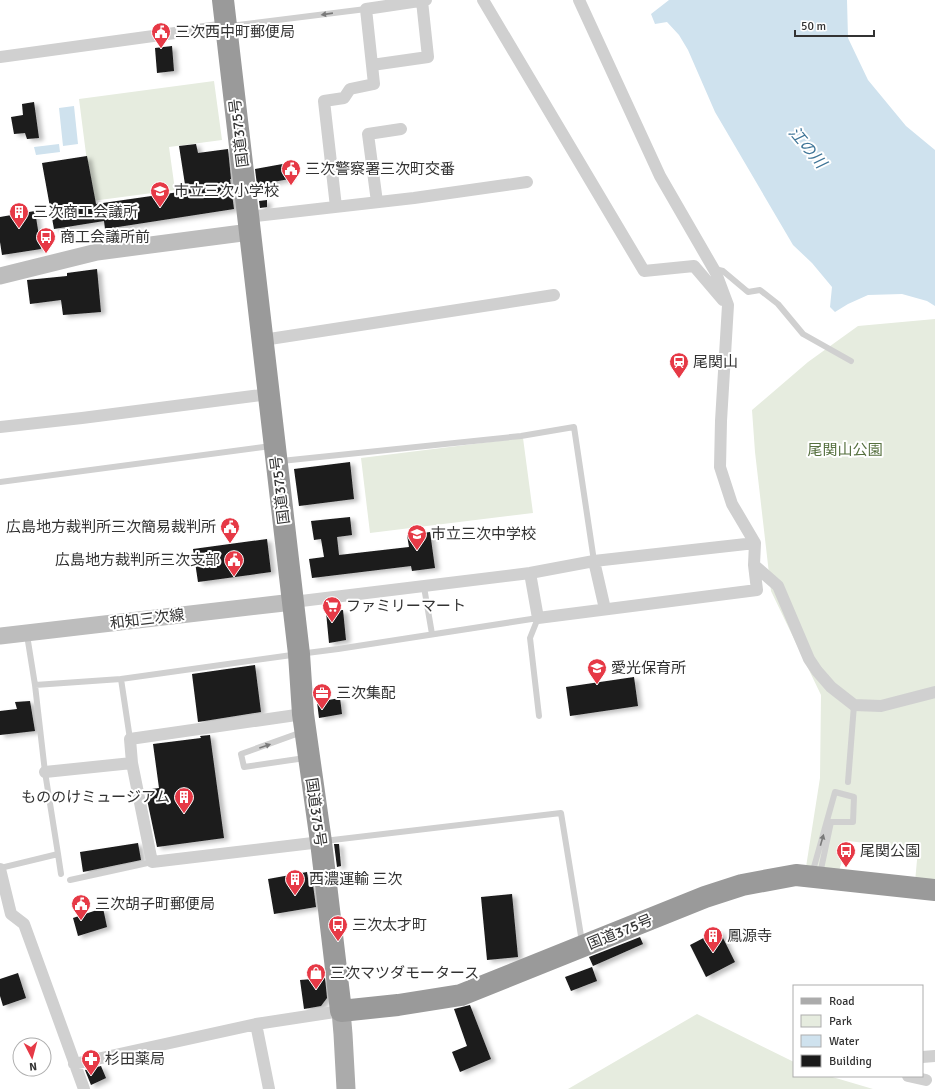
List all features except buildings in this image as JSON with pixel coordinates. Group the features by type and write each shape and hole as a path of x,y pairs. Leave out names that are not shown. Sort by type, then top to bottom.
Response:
{"highway":[{"name":"国道375号","path":"223,0 299,654 304,723 321,842 341,1010 398,1006 461,995 705,897 742,885 796,876 935,890"}],"main road":[{"path":"0,276 97,252 249,225"},
{"name":"和知三次線","path":"0,636 293,602"},
{"path":"341,1010 346,1089"}],"street":[{"path":"336,207 324,101 344,98 350,89 374,84 366,9 424,0 428,57 372,65"},
{"path":"483,0 644,271 694,266 728,305"},
{"path":"530,573 538,618 757,590 754,565 755,543 732,504 720,467 721,421 728,305 714,268 660,176 579,0"},
{"path":"0,57 226,26"},
{"path":"377,202 368,134 401,130"},
{"path":"249,225 336,207 527,182"},
{"path":"263,340 554,295"},
{"path":"0,427 269,394"},
{"path":"293,602 530,573 594,561 755,543"},
{"path":"594,561 605,609"},
{"path":"754,565 778,586 809,659 817,671 831,687 854,705 880,706 935,692"},
{"path":"304,723 130,739 132,764 152,862 321,842"},
{"path":"45,772 132,764"},
{"path":"0,869 11,914 24,924 84,1089"},
{"path":"74,1064 256,1024 341,1010"},
{"path":"256,1024 269,1089"},
{"path":"923,1057 935,1056"},
{"path":"912,1077 926,1080"}],"lane":[{"path":"226,26 366,9"},
{"path":"714,268 722,271 748,292 760,290 778,304 803,334 851,361"},
{"path":"0,482 276,454 521,436 574,427 594,561"},
{"path":"424,587 432,634"},
{"path":"35,685 121,679 338,649 538,618"},
{"path":"538,618 530,638 539,716"},
{"path":"26,633 35,685 45,772 61,874"},
{"path":"121,679 130,739"},
{"path":"848,782 854,705"},
{"path":"304,723 241,754 244,767 309,758"},
{"path":"835,792 854,797 853,822 831,822 815,878 835,792"},
{"path":"321,842 561,813 583,946"},
{"path":"0,869 58,854"},
{"path":"70,880 152,862"}],"green space":[{"path":"214,81 222,140 169,147 175,190 92,201 79,99"},
{"name":"尾関山公園","path":"935,319 935,883 915,882 918,849 848,841 839,871 806,867 820,778 821,695 771,591 755,452 752,410 808,362 858,326"},
{"path":"523,438 533,513 370,533 361,458"},
{"path":"697,1014 793,1062 793,1077 832,1077 873,1089 568,1089"}],"water":[{"name":"江の川","path":"669,0 847,0 848,38 868,80 906,126 935,150 935,306 927,301 902,294 868,295 835,312 830,307 832,287 812,263 793,245 715,112 688,50 679,35 667,22 655,24 651,14"},
{"path":"74,106 78,144 63,146 59,108"},
{"path":"59,144 60,152 36,155 34,147"}],"place":[{"name":"三次西中町郵便局","path":"161,49"},
{"name":"三次警察署三次町交番","path":"291,186"},
{"name":"市立三次小学校","path":"160,208"},
{"name":"三次商工会議所","path":"19,229"},
{"name":"商工会議所前","path":"46,254"},
{"name":"尾関山","path":"679,379"},
{"name":"広島地方裁判所三次簡易裁判所","path":"230,544"},
{"name":"市立三次中学校","path":"417,551"},
{"name":"広島地方裁判所三次支部","path":"234,577"},
{"name":"ファミリーマート","path":"332,623"},
{"name":"愛光保育所","path":"597,685"},
{"name":"三次集配","path":"322,710"},
{"name":"もののけミュージアム","path":"184,814"},
{"name":"尾関公園","path":"846,868"},
{"name":"西濃運輸 三次","path":"295,896"},
{"name":"三次胡子町郵便局","path":"81,921"},
{"name":"三次太才町","path":"338,942"},
{"name":"鳳源寺","path":"713,953"},
{"name":"三次マツダモータース","path":"316,990"},
{"name":"杉田薬局","path":"91,1076"}]}
